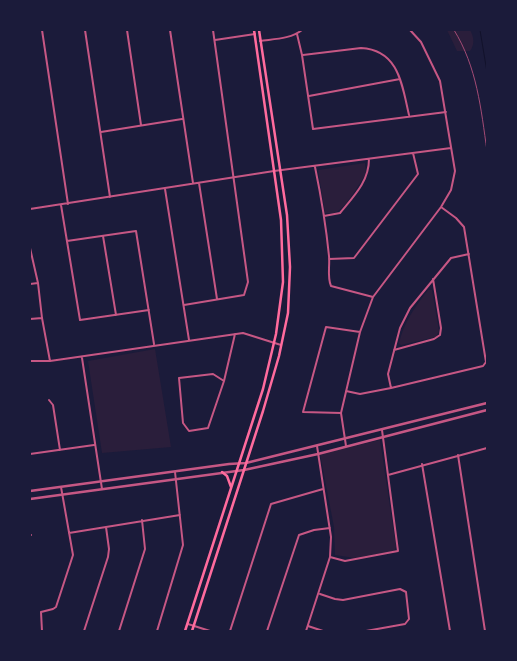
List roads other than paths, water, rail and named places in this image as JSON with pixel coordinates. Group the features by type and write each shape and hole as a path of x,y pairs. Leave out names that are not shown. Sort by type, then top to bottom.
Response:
{"main road":[{"path":"185,631 263,389 274,343 283,282 281,220 254,30"},
{"path":"192,631 263,411 288,314 290,267 287,215 259,30"},
{"path":"222,472 227,476 231,488"},
{"path":"215,539 221,541"}],"street":[{"path":"42,30 68,204"},
{"path":"85,30 110,197"},
{"path":"127,30 141,125"},
{"path":"170,30 194,184"},
{"path":"184,305 244,295 248,282 213,30"},
{"path":"260,41 297,34 302,30"},
{"path":"346,446 340,413 360,332 373,297 441,207 451,190 454,171 440,81 421,42 410,30"},
{"path":"215,40 255,34"},
{"path":"297,34 313,129 409,115 446,112"},
{"path":"302,55 368,48 384,55 396,70 400,79 409,115"},
{"path":"308,96 400,79"},
{"path":"101,132 183,119"},
{"path":"30,209 274,171 451,148"},
{"path":"329,259 354,258 418,174 413,153"},
{"path":"324,216 340,213 365,181 369,170 369,159"},
{"path":"315,167 324,216 331,286 373,297"},
{"path":"199,183 217,299"},
{"path":"165,188 189,340"},
{"path":"61,205 80,320 149,310"},
{"path":"346,391 360,394 391,388 483,366 486,362 464,227 456,218 441,207"},
{"path":"67,241 136,231 154,345"},
{"path":"102,235 116,315"},
{"path":"30,248 38,283 50,361"},
{"path":"391,388 388,374 400,328 410,308 451,258 469,254"},
{"path":"394,350 434,339 440,335 441,328 433,279"},
{"path":"30,284 38,283"},
{"path":"30,319 42,318"},
{"path":"340,413 303,412 326,327 360,332"},
{"path":"30,361 50,361 82,357 243,333 281,345"},
{"path":"224,381 214,374 179,378 183,423 189,431 208,428 224,381 235,334"},
{"path":"82,357 102,489"},
{"path":"49,400 53,405 60,450"},
{"path":"30,491 101,480 246,463 487,404"},
{"path":"30,498 244,470 318,454 487,410"},
{"path":"330,557 345,561 398,551 382,430"},
{"path":"30,454 96,445"},
{"path":"306,631 330,557 330,528 317,446"},
{"path":"388,475 422,464 487,448"},
{"path":"280,455 282,462"},
{"path":"458,455 485,631"},
{"path":"422,464 450,631"},
{"path":"157,631 183,545 175,472"},
{"path":"42,631 40,615 43,611 56,607 73,555 61,486"},
{"path":"230,631 271,504 323,489"},
{"path":"69,532 180,514"},
{"path":"119,631 145,548 142,520"},
{"path":"84,631 108,557 109,548 106,527"},
{"path":"267,631 299,535 314,530 330,528"},
{"path":"319,593 334,599 343,600 400,589 406,592 410,619 405,624 366,631"},
{"path":"187,624 210,631"},
{"path":"308,626 323,631"}],"waterway":[{"path":"480,30 487,72"}],"railway":[{"path":"454,30 462,44 473,73 487,151"}]}
